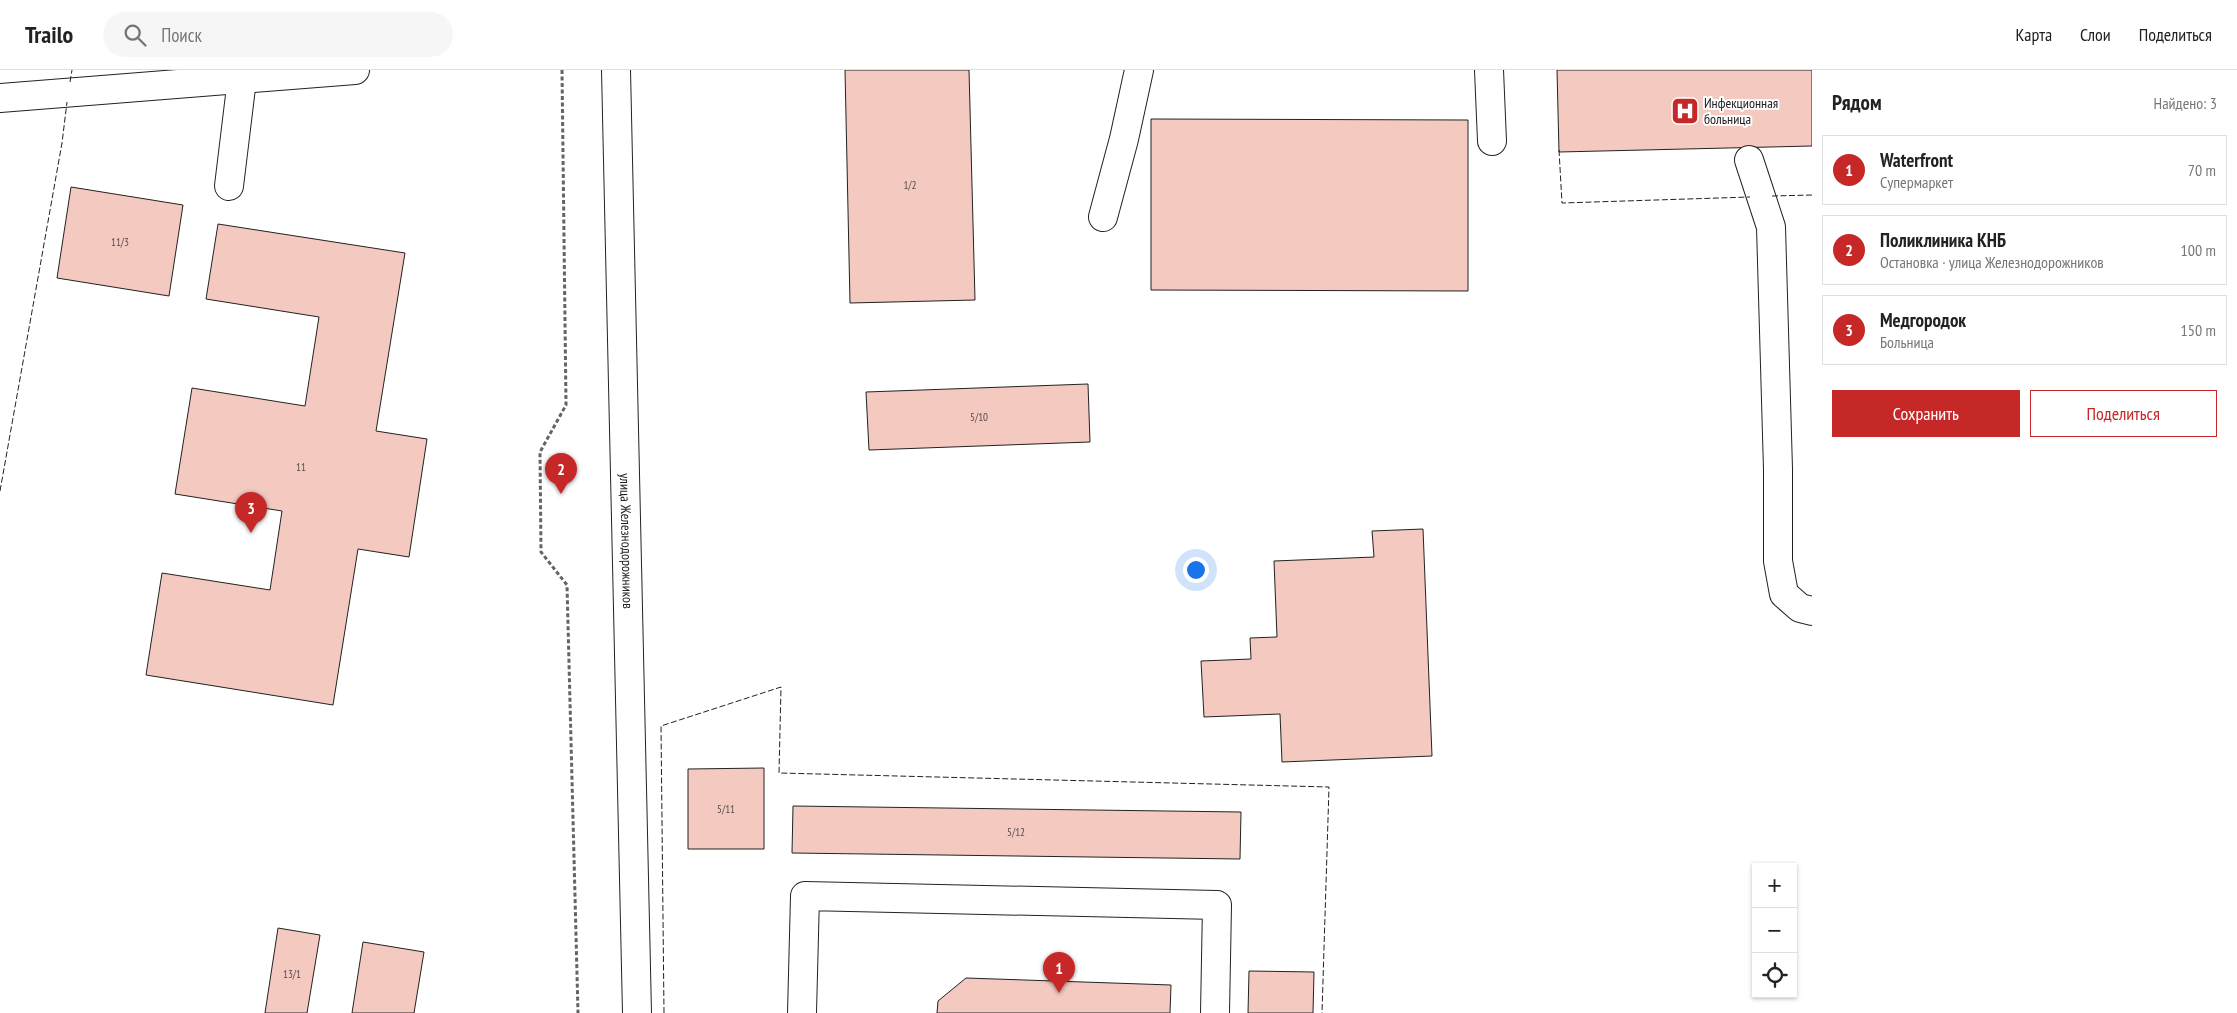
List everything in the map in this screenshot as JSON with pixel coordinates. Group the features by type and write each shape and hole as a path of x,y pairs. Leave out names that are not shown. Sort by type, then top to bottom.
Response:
{"street":[{"path":"0,98 355,70"},
{"name":"улица Железнодорожников","path":"616,70 637,1013"},
{"path":"1103,217 1140,70"},
{"path":"1490,70 1492,141"},
{"path":"229,186 242,79"},
{"path":"1749,160 1771,228 1778,469 1778,561 1784,594 1800,608 1812,611"},
{"path":"802,1013 805,896 1217,905 1215,1013"}],"path":[{"path":"562,70 566,405 540,452 541,552 567,585 578,1013"}],"building":[{"path":"845,70 969,70 975,300 850,303"},
{"name":"Инфекционная больница","path":"1557,70 1812,70 1812,146 1559,152"},
{"path":"1151,119 1468,120 1468,291 1151,290"},
{"path":"71,187 183,205 169,296 57,278"},
{"path":"218,224 405,253 376,431 427,439 409,557 358,549 333,705 146,675 162,573 270,590 282,511 175,494 192,388 305,406 319,317 206,299"},
{"path":"1088,384 1090,442 869,450 866,392"},
{"path":"1423,529 1432,756 1282,762 1280,714 1204,717 1201,661 1251,659 1250,638 1277,637 1274,561 1374,557 1372,531"},
{"path":"764,768 764,849 688,849 688,769"},
{"path":"793,806 1241,812 1240,859 792,853"},
{"path":"278,928 320,935 307,1013 265,1013"},
{"path":"363,942 424,952 414,1013 352,1013"},
{"path":"1249,971 1314,972 1313,1013 1248,1013"},
{"path":"966,978 1171,985 1170,1013 937,1013 938,1001"}],"fence":[{"path":"70,82 72,70"},
{"path":"0,491 62,143 67,102"},
{"path":"1559,150 1562,203 1750,197"},
{"path":"1772,196 1812,195"},
{"path":"664,1013 661,726 781,687 779,773 1329,787 1322,1013"}],"place":[{"name":"Инфекционная больница","path":"1685,111"},
{"name":"Поликлиника КНБ","path":"561,494"},
{"name":"Медгородок","path":"251,533"},
{"name":"Waterfront","path":"1059,993"}]}
